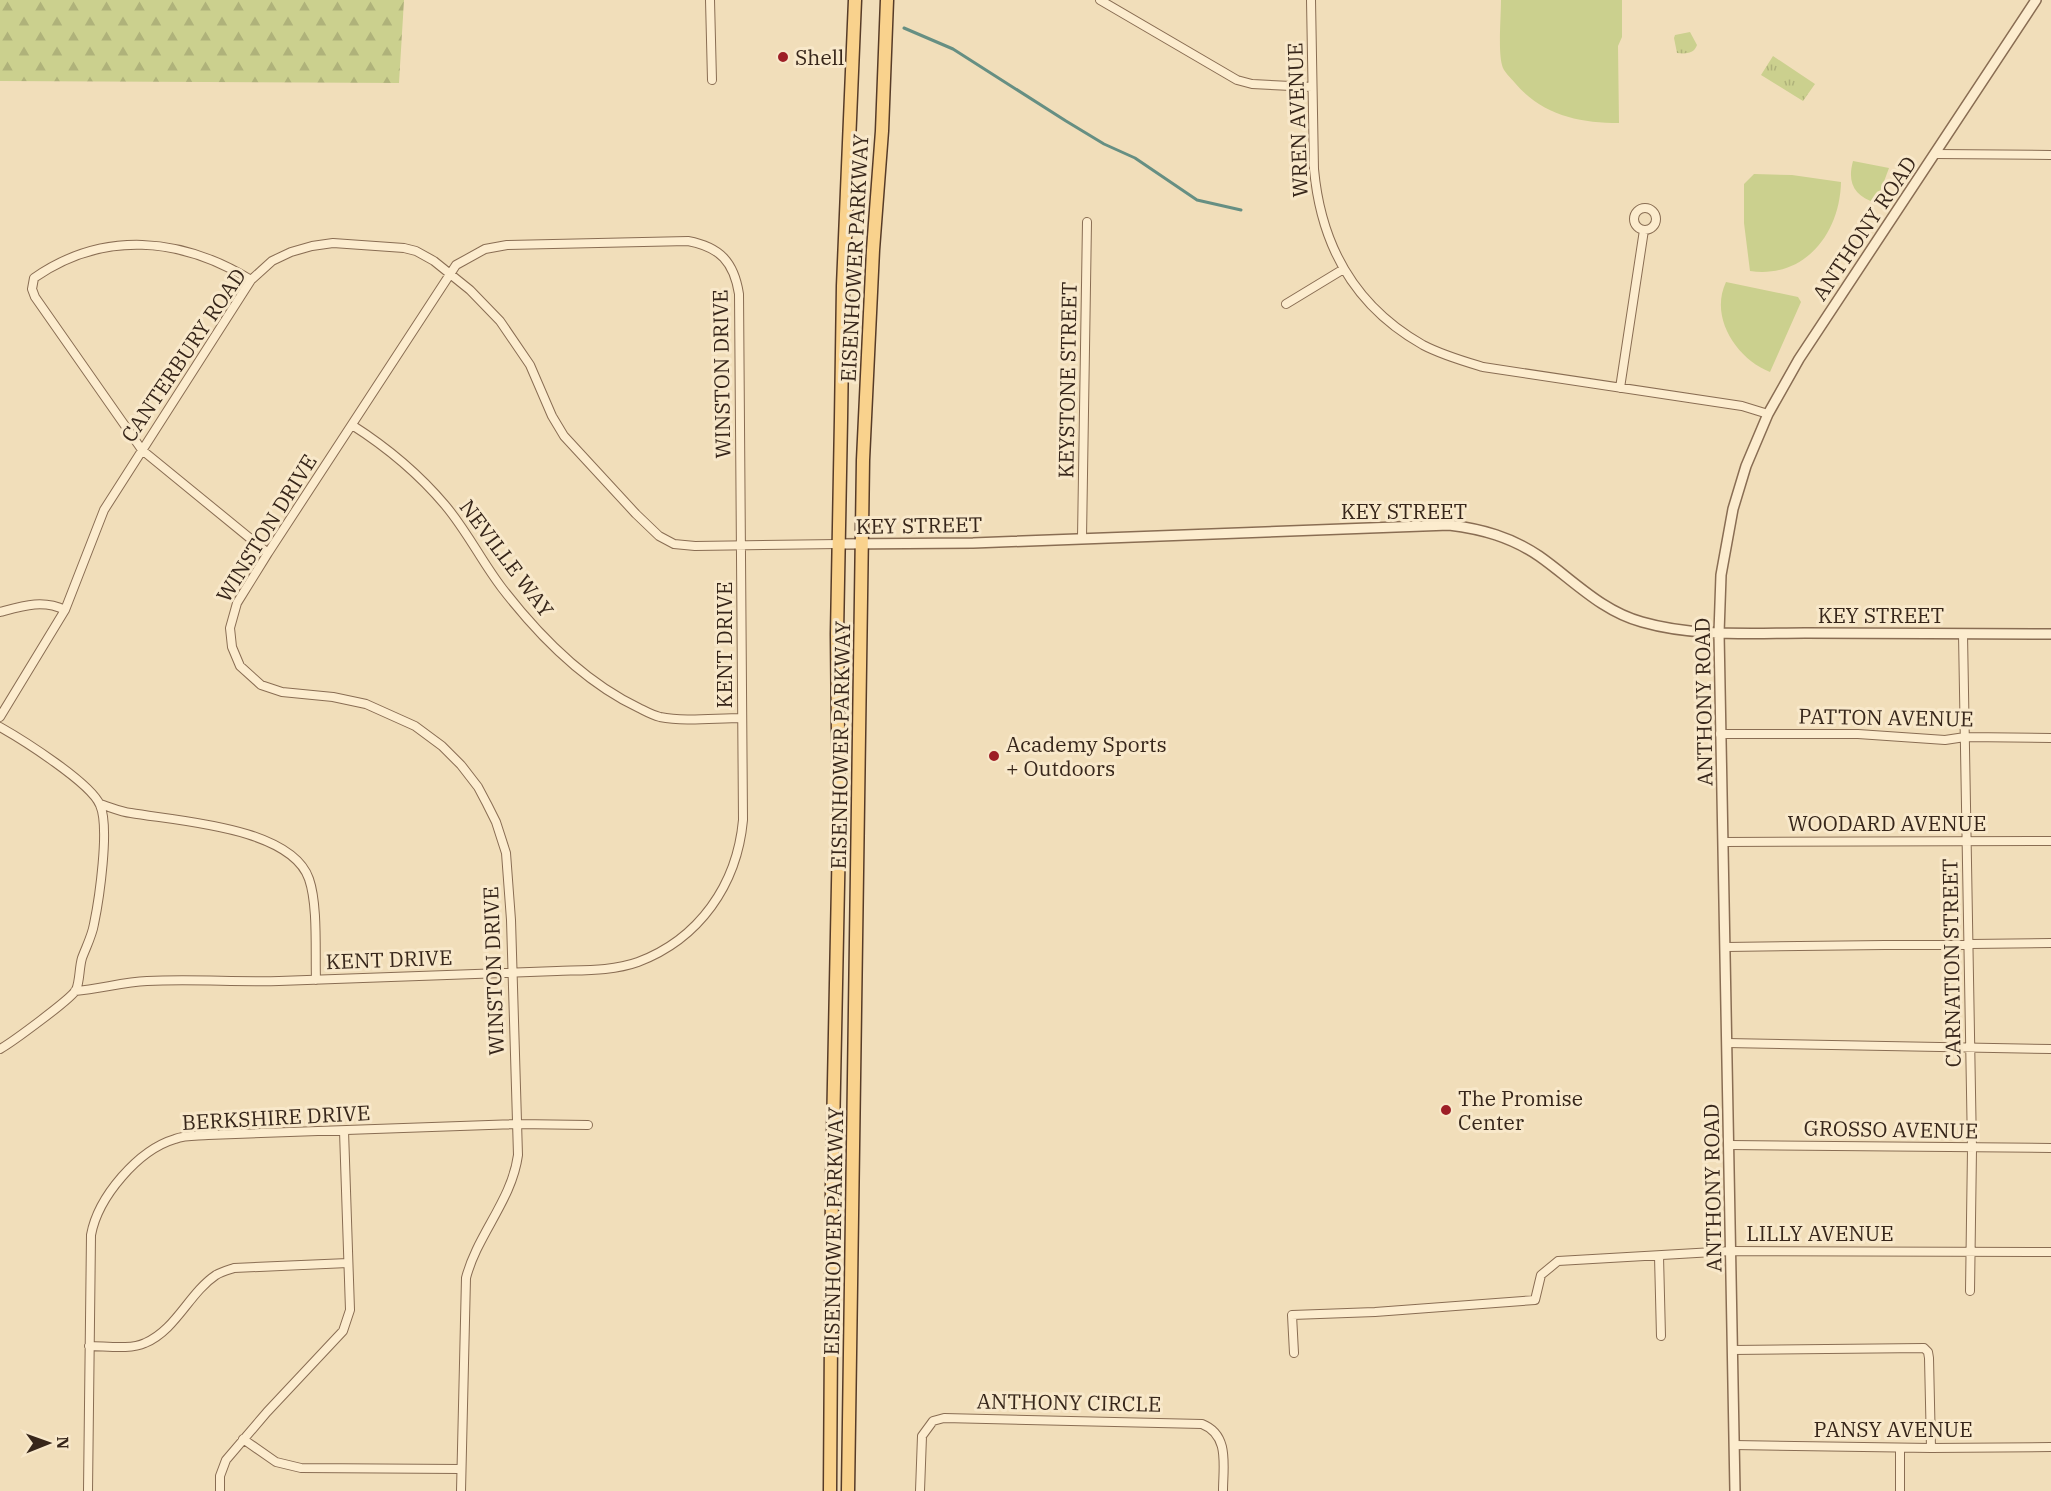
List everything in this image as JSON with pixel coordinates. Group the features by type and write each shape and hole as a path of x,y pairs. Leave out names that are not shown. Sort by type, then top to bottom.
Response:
{"main road":[{"name":"EISENHOWER PARKWAY","path":"830,1491 838,835 837,634 843,286 855,0"},
{"name":"EISENHOWER PARKWAY","path":"848,1491 858,937 861,544 868,344 882,131 887,0"}],"street":[{"path":"710,0 712,80"},
{"path":"1100,0 1237,80 1252,84 1312,87"},
{"name":"WREN AVENUE","path":"1311,0 1316,192 1323,226 1342,270 1373,307 1394,326 1424,345 1483,367 1743,406 1768,414"},
{"name":"ANTHONY ROAD","path":"1735,1491 1719,633 1721,575 1729,529 1746,466 1768,414 1821,325 2036,0"},
{"path":"1936,154 2051,155"},
{"name":"KEYSTONE STREET","path":"1082,538 1088,222"},
{"path":"1620,388 1644,230"},
{"name":"WINSTON DRIVE","path":"461,1491 466,1278 476,1249 512,1182 518,1155 511,920 506,853 496,822 478,787 442,746 415,726 366,704 333,697 282,692 261,685 240,666 232,646 230,628 233,611 268,553 456,266 485,249 507,244 688,241 704,244 719,253 730,265 736,278 739,294 741,546"},
{"name":"CANTERBURY ROAD","path":"0,717 65,610 104,510 251,280 272,261 312,246 333,243 371,244 410,249 434,261 451,275 485,305 515,341 530,365 552,416 564,436 659,536 674,544 716,547 839,544"},
{"path":"251,280 225,265 188,250 159,245 129,245 106,247 51,268 33,278 32,289 35,297 142,450 268,553"},
{"path":"1286,304 1342,270"},
{"name":"NEVILLE WAY","path":"352,425 398,456 430,487 462,527 501,587 533,626 579,670 617,698 657,716 742,718"},
{"name":"KEY STREET","path":"839,544 1198,535 1449,525 1497,534 1538,556 1601,603 1638,621 1682,631 2051,634"},
{"name":"KENT DRIVE","path":"75,991 149,981 316,980 589,970 638,962 675,943 701,920 716,902 730,876 741,839 741,546"},
{"path":"0,612 24,605 52,604 65,610"},
{"name":"CARNATION STREET","path":"1964,634 1967,944 1972,1149 1970,1292"},
{"path":"0,727 66,771 100,804 128,813 226,829 278,846 294,857 306,872 311,889 316,980"},
{"name":"PATTON AVENUE","path":"1720,734 1858,734 1945,740 1965,737 2051,738"},
{"path":"0,1049 22,1035 75,991 82,958 94,924 99,889 104,819 100,804"},
{"name":"WOODARD AVENUE","path":"1723,842 2051,841"},
{"path":"1726,946 2051,943"},
{"path":"1727,1043 2051,1049"},
{"name":"BERKSHIRE DRIVE","path":"88,1491 90,1273 93,1225 101,1204 115,1186 147,1154 161,1144 177,1138 208,1135 517,1124 588,1125"},
{"path":"220,1491 220,1476 226,1460 343,1331 350,1310 344,1131"},
{"name":"GROSSO AVENUE","path":"1730,1145 2051,1148"},
{"name":"LILLY AVENUE","path":"1294,1353 1292,1315 1375,1312 1535,1300 1541,1275 1558,1261 1731,1251 2051,1252"},
{"path":"1659,1256 1661,1336"},
{"path":"89,1346 146,1343 164,1329 208,1282 217,1275 234,1268 348,1263"},
{"path":"1732,1350 1924,1348 1929,1358 1931,1448"},
{"name":"ANTHONY CIRCLE","path":"920,1491 922,1436 933,1421 944,1418 970,1418 1202,1424 1214,1430 1221,1439 1223,1491"},
{"path":"243,1439 276,1462 301,1468 461,1469"},
{"name":"PANSY AVENUE","path":"1734,1445 1900,1448 2051,1447"},
{"path":"1900,1448 1900,1491"}],"green space":[{"path":"0,0 404,0 399,83 0,81"},
{"path":"1501,0 1622,0 1622,37 1618,46 1619,123 1576,119 1549,110 1537,103 1515,83 1502,65"},
{"path":"1690,32 1697,45 1696,48 1689,53 1677,53 1675,35"},
{"path":"1773,56 1815,84 1803,101 1761,75"},
{"path":"1853,161 1889,168 1876,203 1862,197 1854,188 1851,176"},
{"path":"1754,174 1792,175 1841,182 1834,219 1826,235 1816,249 1803,260 1787,268 1770,272 1750,271 1744,223 1744,184"},
{"path":"1726,282 1798,297 1801,302 1770,372 1747,358 1729,336 1721,309"}],"waterway":[{"path":"904,28 953,49 1104,144 1135,158 1197,200 1241,210"}],"place":[{"name":"Shell","path":"783,57"},
{"name":"Academy Sports + Outdoors","path":"994,756"},
{"name":"The Promise Center","path":"1446,1110"}]}
